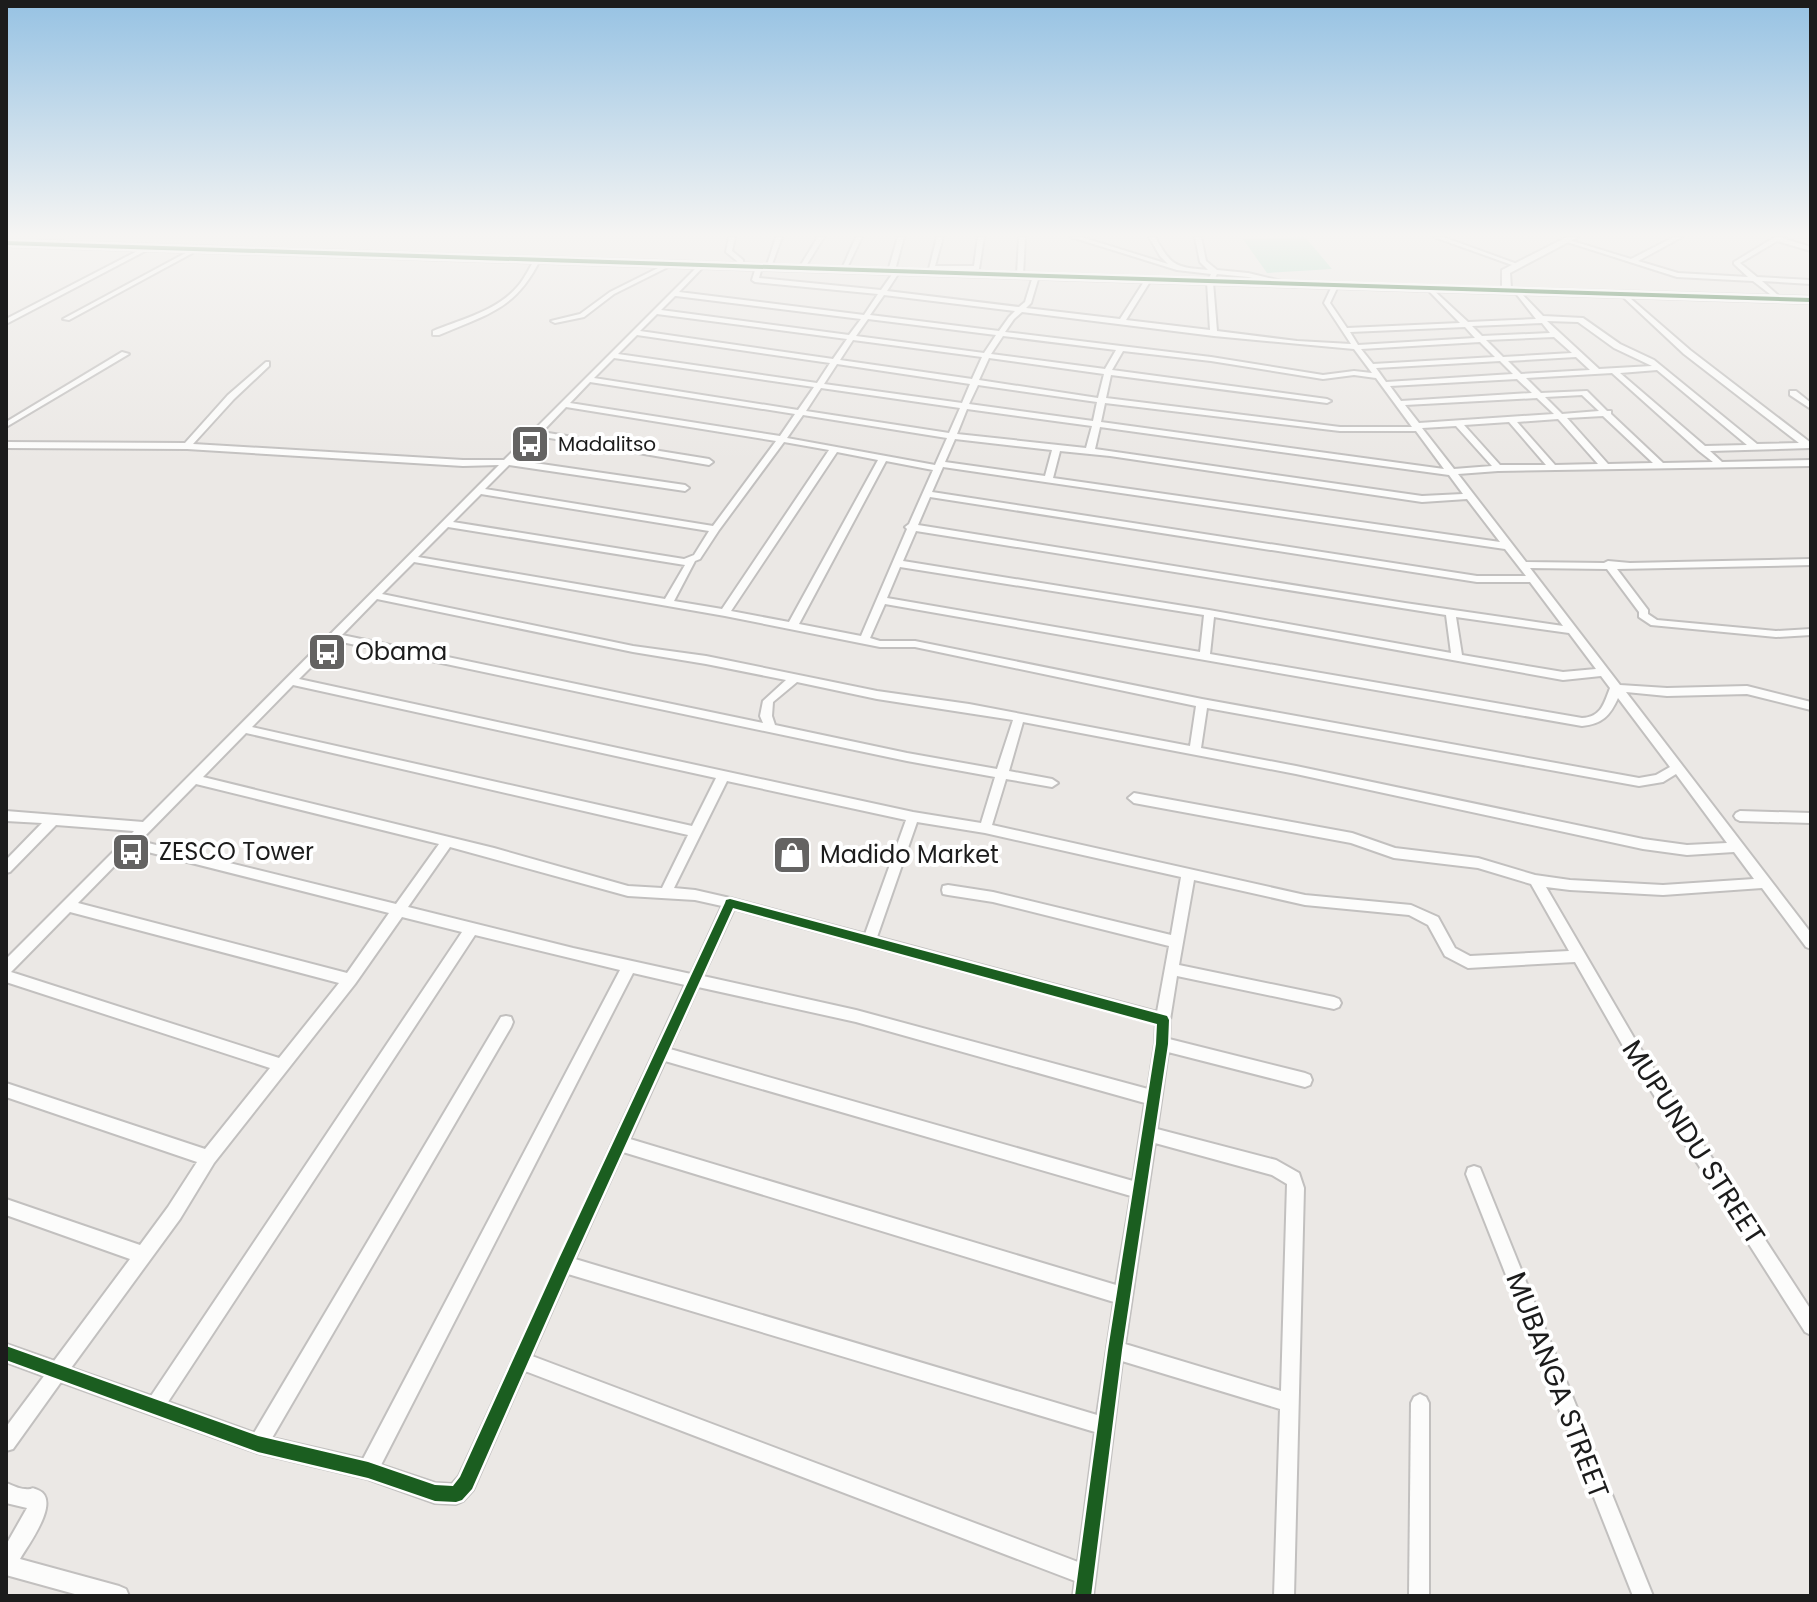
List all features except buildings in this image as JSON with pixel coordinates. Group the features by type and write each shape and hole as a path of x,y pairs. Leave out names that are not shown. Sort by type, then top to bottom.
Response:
{"street":[{"path":"6,322 26,312"},
{"path":"67,319 80,312"},
{"path":"436,333 485,312"},
{"path":"555,321 582,316 588,312"},
{"path":"6,968 657,312 1327,401"},
{"path":"828,312 1323,377 1354,373 1381,380 1519,377 1660,368"},
{"path":"667,604 691,562 800,413 867,312"},
{"path":"864,640 986,356 1019,312"},
{"path":"1028,312 1356,347 1556,335"},
{"path":"1122,321 1128,312"},
{"path":"1214,312 1214,334"},
{"path":"1333,312 1449,472 1811,943"},
{"path":"1453,312 1562,418 1605,466"},
{"path":"1533,312 1596,371"},
{"path":"1643,312 1687,352 1809,445"},
{"path":"1346,330 1580,320 1617,346 1660,368 1755,447"},
{"path":"637,333 1099,400 1340,429 1417,427 1608,413"},
{"path":"1090,451 1099,400 1108,371 1120,349"},
{"path":"6,425 125,354"},
{"path":"1370,366 1577,355"},
{"path":"614,356 818,387 1449,472 1498,468 1811,463"},
{"path":"187,446 266,364"},
{"path":"1613,370 1721,465"},
{"path":"590,380 952,436 1090,451 1422,499 1470,496"},
{"path":"1399,403 1584,393 1661,466"},
{"path":"1811,393 1793,393 1811,407"},
{"path":"565,405 835,448 883,459 1506,546"},
{"path":"1511,420 1553,467"},
{"path":"1459,424 1498,468"},
{"path":"536,433 709,462"},
{"path":"6,445 187,446 463,463 507,462 685,488"},
{"path":"1702,449 1809,445"},
{"path":"725,613 835,448"},
{"path":"1048,481 1057,448"},
{"path":"793,625 883,459"},
{"path":"479,491 715,529"},
{"path":"926,494 1477,579 1532,579"},
{"path":"445,524 691,562"},
{"path":"910,527 1451,614 1570,630"},
{"path":"411,559 793,625 880,644 915,644 1202,703 1639,782 1659,779 1677,768"},
{"path":"1521,565 1811,562"},
{"path":"896,563 1209,613 1563,676 1604,672"},
{"path":"1608,564 1644,612 1643,615 1655,623 1776,634 1811,632"},
{"path":"377,596 633,649 1195,751 1643,844 1687,850 1737,847"},
{"path":"882,600 1582,722 1600,720 1616,688"},
{"path":"1205,656 1209,613"},
{"path":"1451,614 1457,658"},
{"path":"336,637 1000,775 1052,783"},
{"path":"770,727 766,716 768,701 795,678"},
{"path":"292,681 913,817 985,828 1305,900 1411,910 1433,921 1450,952 1468,962 1579,956"},
{"path":"1616,688 1667,692 1747,690 1811,706"},
{"path":"1195,751 1202,703"},
{"path":"985,828 1019,718"},
{"path":"245,729 696,832"},
{"path":"665,894 724,775"},
{"path":"194,779 628,891 695,895 730,903 1163,1020"},
{"path":"1134,798 1352,838 1394,853 1478,863 1535,880 1570,885 1663,890 1765,883"},
{"path":"6,816 147,827"},
{"path":"1740,816 1811,818"},
{"path":"870,939 913,817"},
{"path":"6,868 53,820"},
{"path":"6,1442 174,1213 208,1158 350,980 447,842"},
{"path":"130,843 471,930 856,1016 1154,1098"},
{"path":"1083,1596 1163,1020 1188,875"},
{"name":"MUPUNDU STREET","path":"1535,880 1689,1141 1811,1326"},
{"path":"948,890 993,897 1176,942"},
{"path":"6,1353 258,1444 368,1470 435,1493 456,1494 466,1483 730,903"},
{"path":"68,906 350,980"},
{"path":"154,1407 471,930"},
{"path":"368,1470 630,965"},
{"path":"1172,969 1334,1003"},
{"path":"6,976 281,1065"},
{"path":"258,1444 506,1022"},
{"path":"1162,1044 1305,1080"},
{"path":"660,1053 1140,1191"},
{"path":"6,1090 208,1158"},
{"path":"1148,1134 1276,1168 1293,1179 1296,1188 1284,1596"},
{"path":"619,1143 1123,1296"},
{"name":"MUBANGA STREET","path":"1474,1174 1643,1596"},
{"path":"6,1207 141,1254"},
{"path":"564,1264 1105,1426"},
{"path":"1115,1350 1289,1403"},
{"path":"521,1361 1085,1575"},
{"path":"1419,1596 1420,1403"},
{"path":"6,1493 38,1501 38,1508 6,1564 119,1596"}],"cycle path":[{"path":"6,1353 258,1444 368,1470 435,1493 456,1494 466,1483 730,903 1163,1020 1083,1596"}],"place":[{"name":"Madalitso","path":"530,444"},
{"name":"Obama","path":"327,652"},
{"name":"ZESCO Tower","path":"131,852"},
{"name":"Madido Market","path":"792,855"}]}
